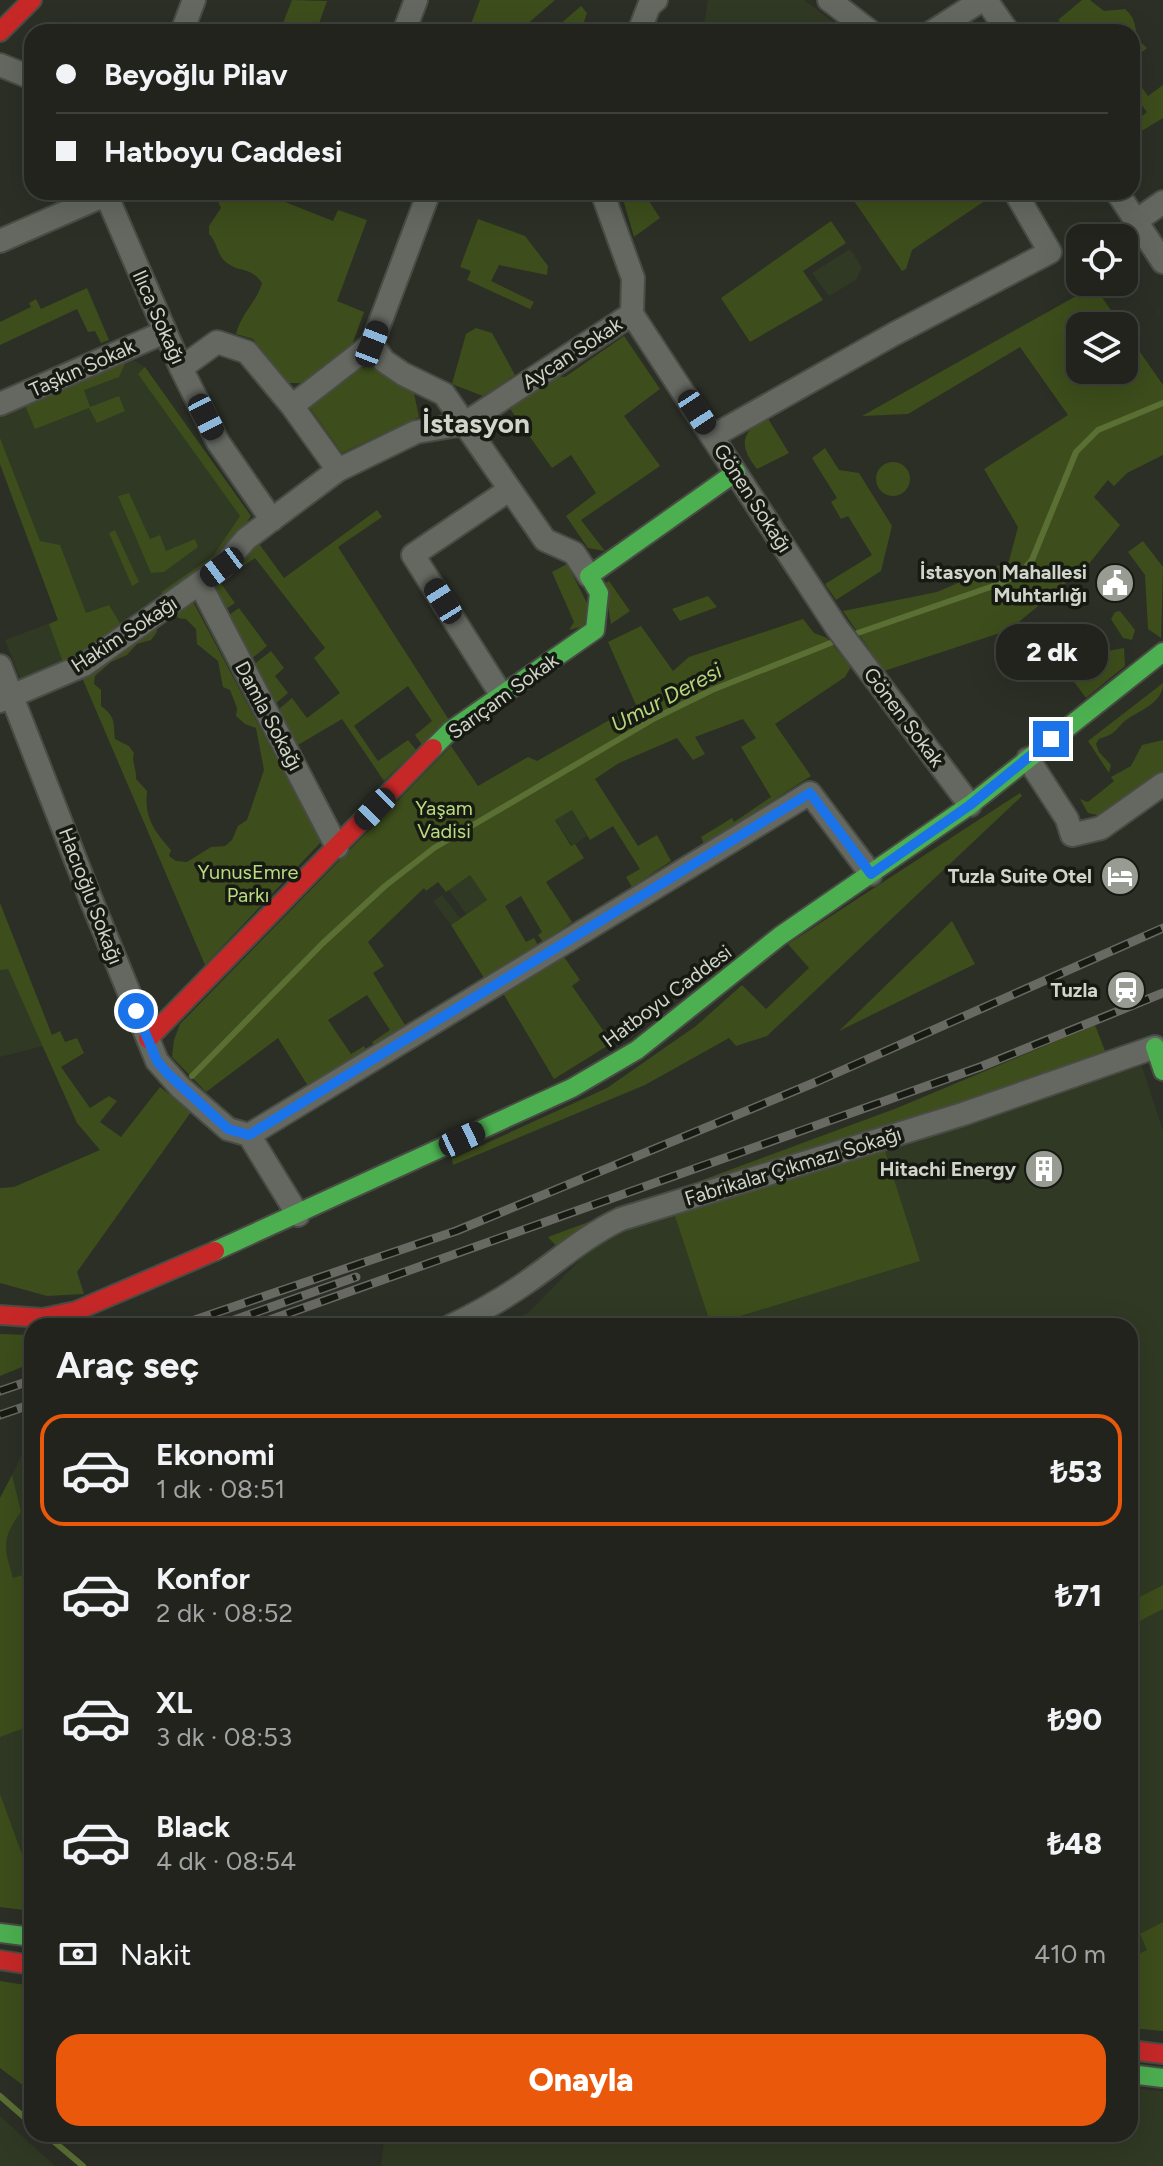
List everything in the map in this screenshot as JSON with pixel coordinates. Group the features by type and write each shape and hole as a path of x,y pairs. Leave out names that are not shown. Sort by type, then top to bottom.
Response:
{"main road":[{"path":"0,32 32,0"},
{"path":"589,576 736,472"},
{"name":"Sarıçam Sokak","path":"148,1039 450,731 595,630 599,593 589,576"},
{"name":"Hatboyu Caddesi","path":"0,1315 54,1317 98,1302 298,1215 558,1095 605,1070 662,1032 780,936 970,805 1163,652"},
{"path":"1155,1047 1163,1070"},
{"name":"Hatboyu Caddesi","path":"0,1296 53,1307 84,1306 98,1302"},
{"path":"0,1933 24,1936"},
{"path":"0,1960 24,1964"},
{"path":"1138,2051 1163,2054"},
{"path":"1138,2075 1163,2078"}],"street":[{"path":"185,24 194,0"},
{"path":"407,24 416,0"},
{"path":"642,24 649,6 656,0"},
{"path":"829,0 860,24"},
{"path":"945,24 984,0 1002,24"},
{"path":"0,65 24,75"},
{"path":"0,241 92,200"},
{"name":"Ilıca Sokağı","path":"111,200 165,332 218,442 272,520"},
{"path":"292,406 372,344 426,200"},
{"path":"605,200 633,278 632,314"},
{"path":"713,436 894,334 1050,252 1020,200"},
{"path":"1122,200 1163,262"},
{"path":"1136,221 1163,202"},
{"name":"Aycan Sokak","path":"338,470 416,432 464,424 632,314"},
{"name":"Gönen Sokağı","path":"632,314 844,637"},
{"name":"Taşkın Sokak","path":"0,404 165,332"},
{"path":"181,368 217,342 247,352 292,406 338,470"},
{"path":"372,344 384,361 444,394 545,540 574,553 589,576"},
{"name":"Hakim Sokağı","path":"6,698 84,665 200,584 222,567 246,539 338,470"},
{"path":"501,694 413,555 509,490"},
{"name":"Damla Sokağı","path":"200,584 337,847"},
{"name":"Gönen Sokak","path":"844,637 970,805"},
{"name":"Hacıoğlu Sokağı","path":"0,666 6,698 157,1061 180,1087 228,1129 249,1135"},
{"path":"1028,759 1067,819 1072,835 1101,828 1163,784"},
{"path":"298,1215 249,1135 810,793 871,874"},
{"name":"Fabrikalar Çıkmazı Sokağı","path":"469,1318 529,1281 584,1238 621,1219 948,1118 1155,1047"}],"shaded area":[{"path":"708,0 804,0 836,24 704,24"},
{"path":"850,249 862,267 856,280 829,296 812,273"},
{"path":"128,357 145,367 251,516 220,561 89,655 22,683 5,640 58,620 0,464 0,414"},
{"path":"572,810 587,836 572,846 555,819"},
{"path":"470,874 487,900 466,914 448,889"},
{"path":"442,895 460,918 451,925 433,901"},
{"path":"8,968 43,1046 0,1057 0,970"},
{"path":"1142,1066 1163,1131 1163,2014 1138,2014 1138,1318 516,1318 528,1313 601,1238 623,1226"},
{"path":"24,1451 24,1910 0,1907 0,1498"},
{"path":"1138,2089 1163,2091 1163,2166 381,2166 384,2142 1138,2142"},
{"path":"0,2116 24,2138 24,2142 29,2142 55,2166 0,2166"}],"green space":[{"path":"292,0 327,1 319,24 283,24"},
{"path":"480,0 555,0 527,24 471,24"},
{"path":"1082,0 1090,0 1104,11 1125,9 1135,24 1062,24 1058,20"},
{"path":"581,6 587,13 583,24 560,24"},
{"path":"1140,40 1142,43 1147,48 1140,54"},
{"path":"1140,85 1148,96 1163,85 1163,118 1140,132 1140,118 1147,112 1140,103"},
{"path":"218,200 280,200 333,221 338,210 367,220 337,301 364,312 352,345 304,383 288,383 253,339 236,334 262,283 253,274 232,266 219,253 209,234 209,226 221,208"},
{"path":"623,200 648,200 660,218 634,237"},
{"path":"853,200 986,200 912,250 906,269 902,271"},
{"path":"478,219 525,236 548,266 547,275 499,265 491,281 534,302 530,309 467,280 471,271 460,267"},
{"path":"831,221 846,243 803,271 823,300 750,342 721,298"},
{"path":"87,288 109,340 101,343 95,331 88,332 77,309 0,345 0,322 31,307 29,303 36,299 41,309"},
{"path":"1076,296 1101,296 1112,312 1066,312 1066,384 1138,384 1138,349 1163,385 1163,455 1127,473 1114,486 1108,480 1094,497 1120,525 1088,565 1009,630 884,671 843,611 937,592 1009,561 1018,527 984,469 1068,415 1020,347 908,414 862,416"},
{"path":"476,328 492,333 515,375 483,396 452,384 466,334"},
{"path":"624,336 660,389 624,416 660,466 581,520 605,551 588,548 566,516 596,493 571,455 552,468 508,406 553,376 565,377"},
{"path":"128,357 119,377 84,390 90,407 119,396 125,411 97,423 89,408 35,429 24,403"},
{"path":"371,366 390,374 414,393 419,417 342,453 307,404 352,370"},
{"path":"145,367 251,516 220,561 167,599 161,592 213,556 240,516 138,374"},
{"path":"767,417 789,453 757,469 747,453 745,440 752,428"},
{"path":"0,438 40,541 60,545 86,613 109,605 124,630 64,665 49,624 58,620 0,464"},
{"path":"825,448 839,470 859,473 892,526 881,571 836,600 825,584 872,555 848,516 841,519 831,502 837,498 812,458"},
{"path":"893,462 905,467 910,479 905,491 893,496 881,491 876,479 881,467"},
{"path":"129,493 150,539 160,535 166,551 195,539 198,547 164,572 151,573 118,496"},
{"path":"377,510 382,517 338,547 449,720 422,745 415,735 432,721 408,686 354,726 378,761 408,740 416,750 384,781 342,719 298,745 278,710 292,698 307,718 340,693 314,658 325,648 255,558 220,582 235,603 223,611 209,587 257,541 284,578"},
{"path":"115,530 139,582 132,586 109,533"},
{"path":"1143,541 1163,567 1161,638 1148,629 1145,575 1128,552"},
{"path":"567,564 588,605 584,626 569,630 574,622 552,572"},
{"path":"609,581 630,611 611,624 604,584"},
{"name":"YunusEmre Parkı","path":"190,596 321,842 205,965 80,673 156,626 157,632 151,640 137,644 127,655 111,662 95,676 94,684 101,690 101,706 113,720 115,739 129,746 134,753 136,779 147,791 149,816 155,830 171,850 169,856 176,861 187,862 211,847 225,846 232,840 238,826 247,820 264,770 256,728 236,716 237,708 230,690 223,687 218,661 197,644 196,629 173,611 172,608"},
{"path":"708,596 717,607 680,621 672,609"},
{"path":"239,608 267,646 250,660 226,617"},
{"path":"1120,611 1135,630 1132,640 1123,638 1111,619 1115,612"},
{"name":"Yaşam Vadisi","path":"803,619 814,633 827,638 851,667 845,677 775,724 811,776 704,844 701,837 732,818 734,822 771,797 741,747 756,738 743,719 695,737 705,754 693,760 677,738 619,763 595,779 638,846 657,835 671,861 632,887 626,877 640,869 613,826 590,840 572,810 555,820 571,846 575,844 584,858 546,882 572,922 543,942 538,935 542,932 521,896 505,906 526,942 534,938 538,945 484,978 451,925 487,900 470,875 446,892 438,882 426,891 424,888 368,942 384,966 373,973 408,1030 377,1050 372,1042 390,1030 367,995 328,1020 351,1054 364,1046 369,1055 311,1091 278,1038 206,1092 172,1057 180,1024 451,746 478,786 528,757 537,761 636,705 608,642 641,626 673,671 689,657"},
{"path":"1084,643 1102,652 1124,648 1125,666 1086,698 1058,660"},
{"path":"271,651 284,668 275,676 288,693 275,704 253,665"},
{"path":"1163,683 1156,700 1096,744 1111,765 1109,773 1088,741"},
{"path":"1163,740 1163,773 1102,813 1088,813 1080,799 1088,802 1114,781 1111,777 1131,766 1142,745"},
{"path":"1020,793 1022,796 767,1036 736,1046 729,1038 645,1085 453,1165 452,1159 607,1088 696,1026 742,985 766,1009 809,968 788,944"},
{"path":"0,903 52,1035 60,1031 65,1042 77,1038 84,1053 61,1067 90,1108 109,1096 117,1101 100,1122 121,1137 160,1087 191,1112 77,1272 84,1294 47,1296 0,1283 0,1188 14,1187 100,1150 77,1123 8,969 0,970"},
{"path":"952,921 975,964 839,1031"},
{"path":"562,954 580,980 572,986 612,1043 554,1079 503,993"},
{"path":"1095,1025 1105,1051 559,1249 548,1237 897,1108"},
{"path":"883,1145 920,1261 734,1318 709,1318 673,1210"},
{"path":"0,1334 24,1335 24,1366 0,1376"},
{"path":"12,1475 21,1512 10,1529 6,1544 13,1578 24,1575 24,1728 0,1737 0,1498"},
{"path":"1163,1585 1163,1609 1138,1622 1138,1598"},
{"path":"0,1794 24,1860 24,1910 0,1907"},
{"path":"1163,1922 1163,2031 1138,2029 1138,1954 1147,1950 1140,1934"},
{"path":"0,1981 24,1985 24,2086 0,2068"}],"waterway":[{"name":"Umur Deresi","path":"849,636 1002,583 1021,572 1032,560 1076,452 1098,430 1163,403"},
{"name":"Umur Deresi","path":"192,1076 323,943 385,886 434,848 655,718 712,690 838,640"},
{"name":"Umur Deresi","path":"0,2096 24,2117"},
{"name":"Umur Deresi","path":"54,2142 83,2166"}],"railway":[{"path":"200,1318 456,1231 816,1082 1163,928"},
{"path":"275,1318 980,1067 1163,993"},
{"path":"240,1318 356,1277"},
{"path":"0,1391 24,1383"},
{"path":"0,1415 24,1407"}],"traffic: fast":[{"path":"433,748 450,731 595,630 599,593 589,576 736,472"},
{"path":"215,1251 572,1088 637,1050 780,936 970,805 1163,652"},
{"path":"1155,1047 1163,1071"},
{"path":"0,1933 24,1936"},
{"path":"1138,2075 1163,2078"}],"traffic: jam":[{"path":"0,32 32,0"},
{"path":"148,1039 433,748"},
{"path":"0,1315 43,1318 76,1311 215,1251"},
{"path":"0,1960 24,1964"},
{"path":"1138,2051 1163,2054"}],"place":[{"name":"İstasyon Mahallesi Muhtarlığı","path":"1115,583"},
{"name":"Tuzla Suite Otel","path":"1120,876"},
{"name":"Tuzla","path":"1126,990"},
{"name":"Hitachi Energy","path":"1044,1169"}],"district":[{"name":"İstasyon","path":"476,423"}],"route":[{"path":"136,1011 157,1061 168,1074 228,1129 249,1135 810,793 871,874 970,805 1051,739"}]}
